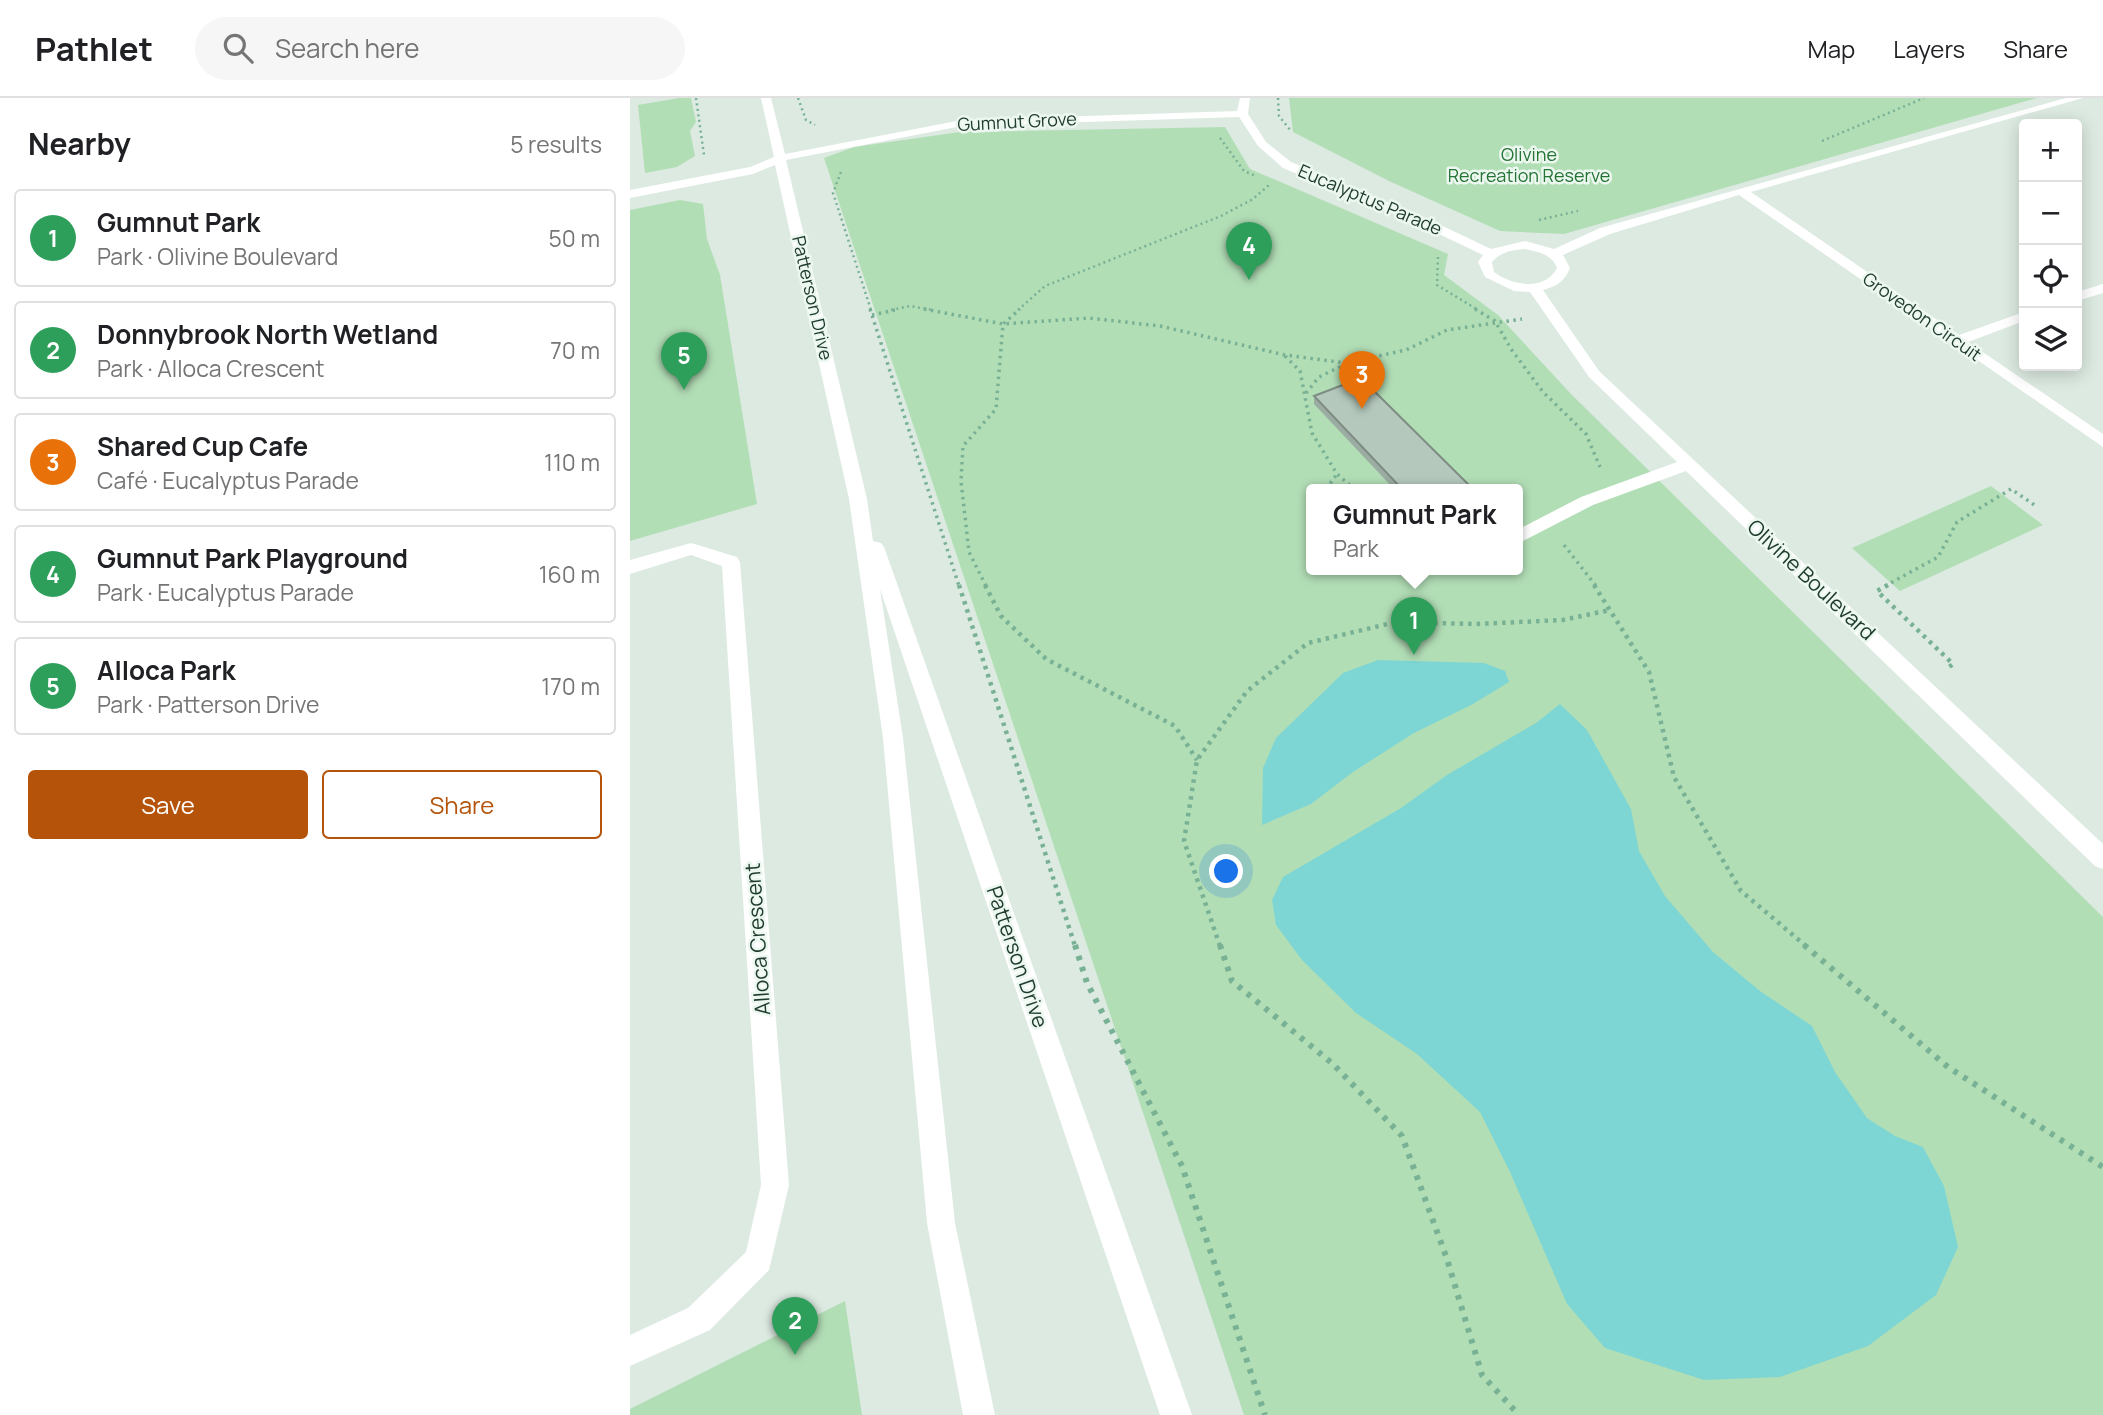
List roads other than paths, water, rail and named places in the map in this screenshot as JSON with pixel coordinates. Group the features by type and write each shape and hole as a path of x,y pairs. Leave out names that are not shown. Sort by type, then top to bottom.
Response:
{"street":[{"name":"Patterson Drive","path":"766,98 858,499 893,738 941,1223 979,1415"},
{"path":"1242,114 1245,98"},
{"path":"1555,254 1605,231 2078,98"},
{"name":"Gumnut Grove","path":"630,194 753,170 781,158 986,121 1242,114"},
{"name":"Eucalyptus Parade","path":"1242,114 1262,144 1287,164 1490,254"},
{"name":"Grovedon Circuit","path":"1741,191 2103,442"},
{"path":"1512,246 1525,246 1555,254 1565,268 1563,276 1556,282 1534,288 1506,285 1491,277 1485,262 1490,254 1512,246"},
{"name":"Olivine Boulevard","path":"1534,288 1594,374 2103,859"},
{"path":"2082,295 2103,288"},
{"path":"1956,341 2019,318"},
{"path":"1523,535 1587,501 1689,464"},
{"name":"Patterson Drive","path":"858,499 1176,1415"},
{"name":"Alloca Crescent","path":"630,567 691,549 731,562 775,1185 759,1260 699,1319 630,1351"}],"water":[{"path":"1378,660 1484,663 1505,671 1509,682 1473,704 1414,733 1353,772 1311,804 1262,825 1263,768 1276,738 1343,673"},
{"path":"1560,704 1587,730 1631,809 1639,851 1665,896 1713,952 1760,991 1812,1026 1835,1072 1867,1118 1895,1136 1923,1147 1944,1186 1958,1247 1936,1295 1868,1346 1780,1377 1704,1380 1605,1348 1567,1304 1510,1172 1480,1112 1417,1054 1356,1013 1302,960 1276,925 1272,900 1283,877 1401,808 1447,775 1536,723"}],"place":[{"name":"Gumnut Park Playground","path":"1249,280"},
{"name":"Alloca Park","path":"684,390"},
{"name":"Shared Cup Cafe","path":"1362,409"},
{"name":"Gumnut Park","path":"1414,655"},
{"name":"Donnybrook North Wetland","path":"795,1355"}],"park label":[{"name":"Olivine Recreation Reserve","path":"1529,165"}]}
